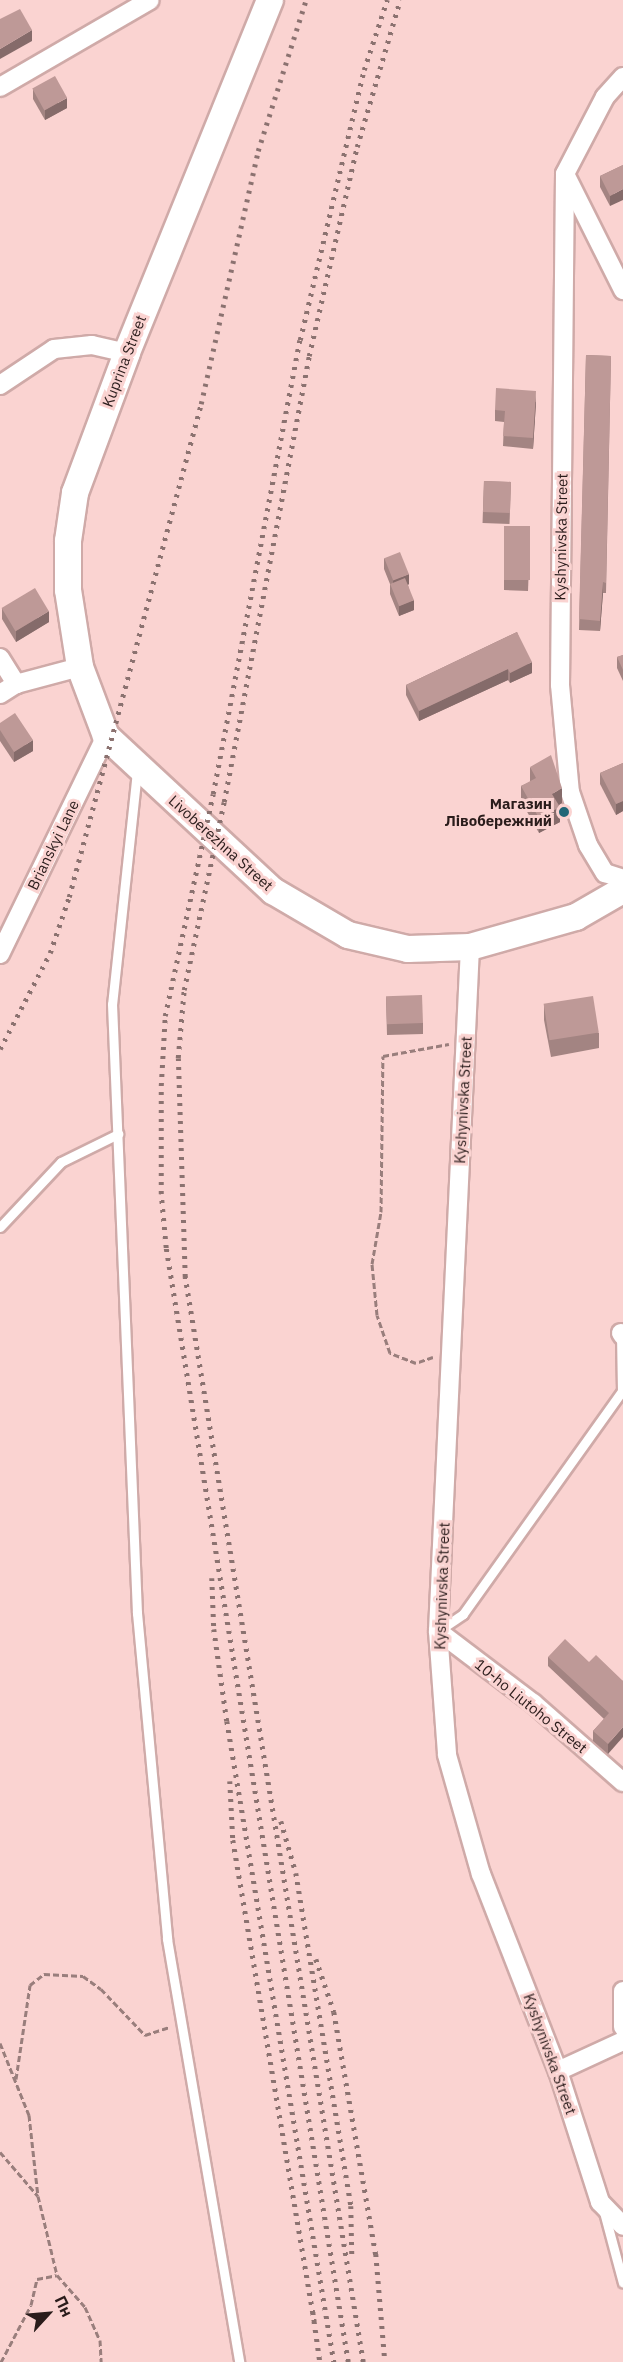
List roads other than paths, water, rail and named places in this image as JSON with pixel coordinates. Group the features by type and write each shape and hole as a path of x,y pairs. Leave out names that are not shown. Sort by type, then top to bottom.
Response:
{"main road":[{"name":"Kuprina Street","path":"106,736 80,667 68,590 68,541 75,493 127,353 270,0"},
{"name":"Livoberezhna Street","path":"106,736 137,768 273,891 348,935 408,949 470,947 576,917 623,890"}],"street":[{"path":"0,87 150,0"},
{"path":"623,77 605,97 566,174 623,290"},
{"name":"Kyshynivska Street","path":"566,174 561,694 570,792 588,845 605,873 623,879"},
{"path":"0,385 54,349 92,345 127,353"},
{"path":"0,658 16,684"},
{"path":"0,694 16,684 80,667"},
{"name":"Brianskyi Lane","path":"0,954 106,736"},
{"name":"Kyshynivska Street","path":"470,947 438,1631 447,1755 481,1874 558,2071 602,2203 623,2226"},
{"name":"10-ho Liutoho Street","path":"438,1631 533,1703 623,1782"},
{"path":"623,1991 623,2027"},
{"path":"558,2071 623,2041"}],"lane":[{"path":"137,768 112,1004 142,1684 167,1939 183,2021 239,2362"},
{"path":"0,1227 61,1162 118,1134"},
{"path":"438,1631 463,1614 622,1391 622,1331"},
{"path":"602,2203 623,2283"}],"railway":[{"path":"0,1049 50,953 69,897 201,404 258,151 306,0"},
{"path":"348,2362 166,1248 161,1194 161,1086 165,1016 213,794 300,340 364,70 387,0"},
{"path":"363,2362 185,1277 178,1058 184,990 224,802 309,356 357,147 400,0"},
{"path":"212,1578 214,1629 227,1721 334,2362"},
{"path":"230,1781 233,1840 314,2321"},
{"path":"281,1821 296,1873 351,2206 352,2255"},
{"path":"316,1959 334,2012 376,2254 385,2362"},
{"path":"313,2312 320,2362"}],"place":[{"name":"Магазин Лівобережний","path":"564,812"}]}
